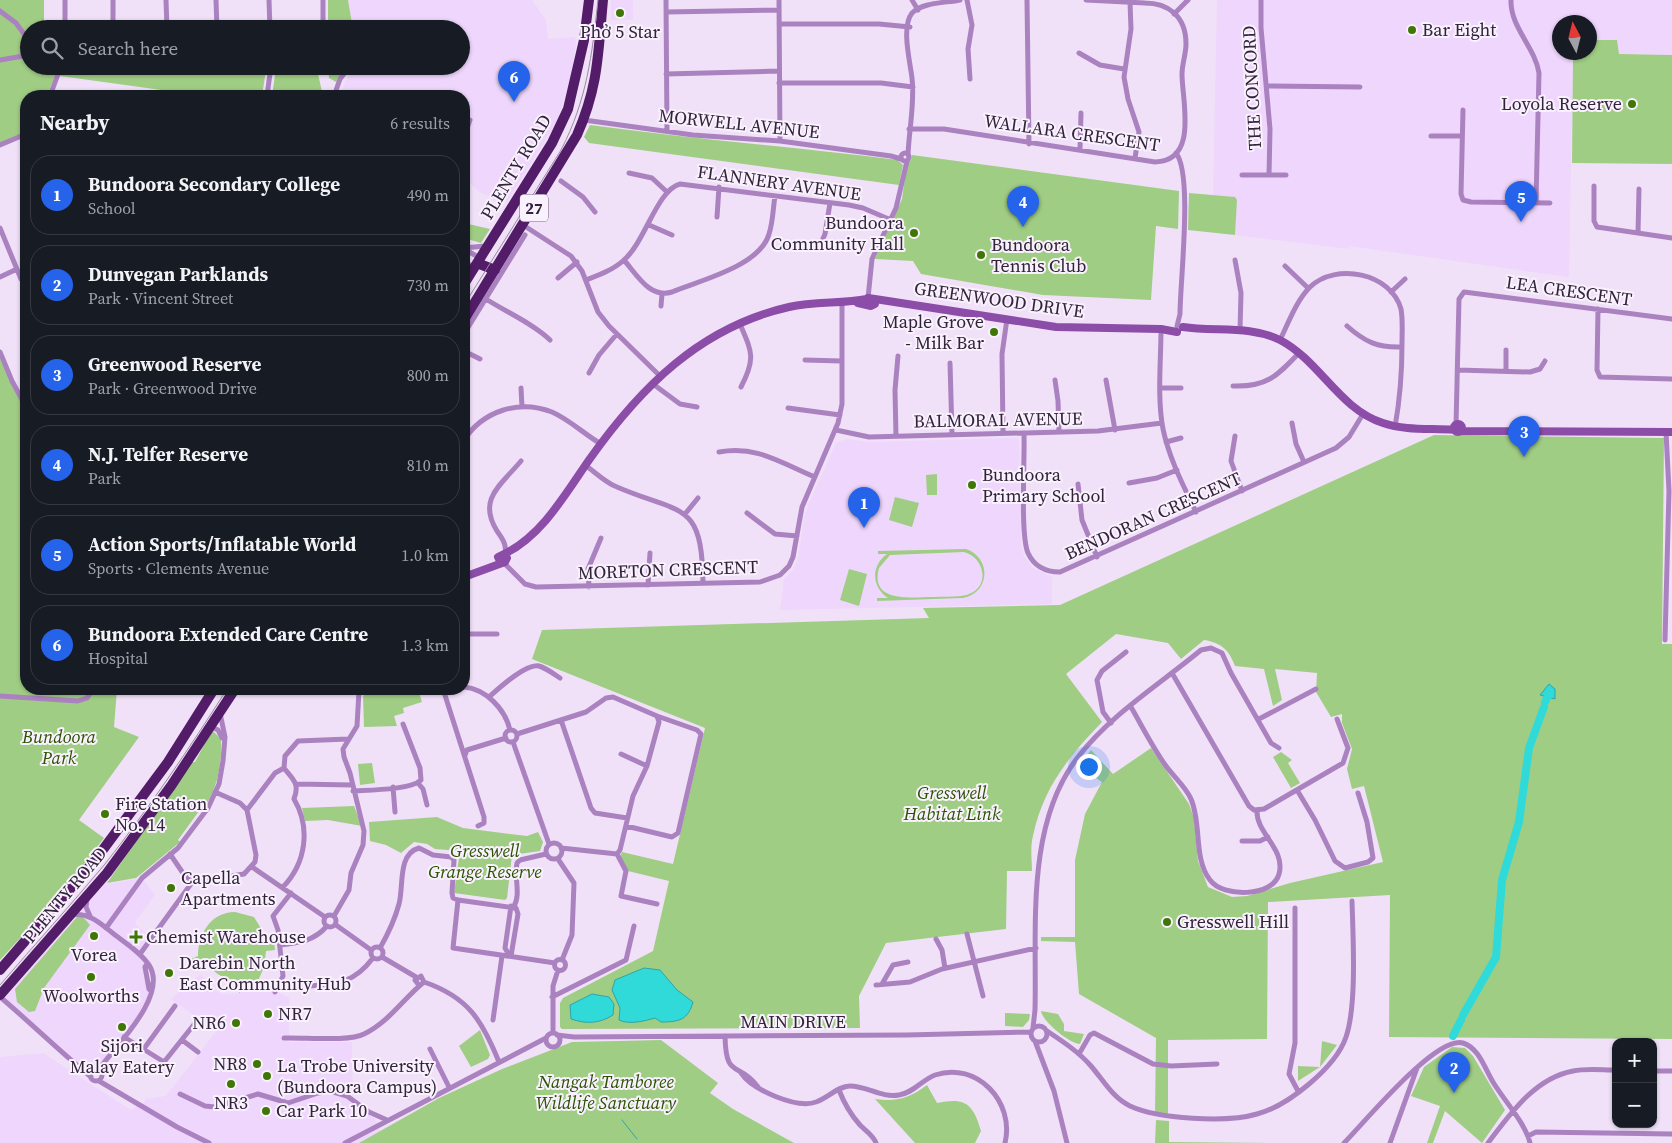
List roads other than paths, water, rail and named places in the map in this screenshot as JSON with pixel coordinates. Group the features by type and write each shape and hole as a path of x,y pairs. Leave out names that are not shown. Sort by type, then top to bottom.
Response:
{"highway":[{"name":"PLENTY ROAD","path":"470,273 559,131 576,84 589,0"},
{"name":"PLENTY ROAD","path":"470,310 495,270 520,236 572,146 584,120 594,88 598,65 603,0"},
{"path":"576,84 594,88"},
{"path":"478,261 495,270"},
{"name":"PLENTY ROAD","path":"0,969 83,875 180,744 210,695"},
{"name":"PLENTY ROAD","path":"0,996 87,896 152,813 231,695"},
{"path":"34,932 43,932 48,941"}],"street":[{"path":"65,0 65,20"},
{"path":"113,0 113,20"},
{"path":"166,0 167,20"},
{"path":"216,0 217,20"},
{"path":"270,0 270,20"},
{"path":"323,0 323,20"},
{"path":"666,0 667,131"},
{"path":"779,0 780,141"},
{"path":"912,0 918,10"},
{"path":"871,300 872,259 891,220 900,193 904,157 908,145 912,87 909,58 910,17 918,10 958,0"},
{"path":"967,0 972,25 968,49 970,79"},
{"path":"1027,0 1029,144"},
{"path":"1086,0 1142,3 1161,6 1175,13 1188,0"},
{"name":"THE CONCORD","path":"1261,0 1262,36 1268,86 1269,175"},
{"path":"1511,0 1513,15 1535,58 1539,73 1536,202"},
{"path":"1130,2 1131,28 1124,69 1126,90 1139,132 1135,158"},
{"path":"666,12 779,10"},
{"path":"0,11 16,23 20,29"},
{"name":"WALLARA CRESCENT","path":"909,128 995,136 1029,144 1159,162 1175,154 1182,142 1185,122 1182,81 1183,32 1175,13"},
{"path":"779,24 879,24 909,27"},
{"path":"1079,53 1100,65 1124,69"},
{"path":"0,60 20,58"},
{"path":"666,74 779,71"},
{"path":"52,90 58,75"},
{"path":"268,90 270,75"},
{"path":"336,90 343,75"},
{"path":"780,83 881,83 912,87"},
{"path":"1268,86 1360,87"},
{"path":"1463,110 1461,194 1463,200 1471,202 1550,203"},
{"path":"1080,150 1081,113"},
{"name":"MORWELL AVENUE","path":"584,120 667,131 780,141 904,157"},
{"path":"1431,136 1462,136"},
{"path":"0,145 20,137"},
{"path":"1175,154 1183,169 1184,186 1180,328"},
{"path":"586,280 608,271 624,260 644,236 648,225 667,192 652,178 629,173"},
{"name":"THE CONCORD","path":"1242,175 1286,176"},
{"path":"561,181 583,197 595,212"},
{"name":"FLANNERY AVENUE","path":"667,192 676,185 684,183 864,208 891,220"},
{"path":"1594,186 1596,226 1672,238"},
{"path":"717,217 719,188"},
{"path":"1638,233 1639,189"},
{"path":"624,260 647,286 662,294 672,292 742,263 756,254 769,234 775,196"},
{"path":"820,248 825,234 830,203"},
{"path":"648,225 672,235"},
{"path":"0,228 20,276"},
{"path":"470,324 520,236 567,252 577,262 598,312 616,335 660,376"},
{"path":"470,248 481,248 488,244"},
{"path":"470,254 478,261"},
{"path":"470,258 478,261"},
{"path":"1235,260 1241,293 1240,330"},
{"path":"558,278 577,262"},
{"path":"1285,266 1308,288"},
{"path":"0,277 17,269"},
{"path":"1280,340 1308,288 1324,278 1346,274 1370,278 1381,283 1391,292 1401,310 1401,399 1395,427"},
{"path":"1391,292 1406,279"},
{"path":"1458,288 1462,293 1459,299 1458,427"},
{"name":"LEA CRESCENT","path":"1462,293 1469,291 1672,319"},
{"path":"661,306 662,294"},
{"path":"486,299 512,316 538,328 550,340"},
{"name":"GREENWOOD DRIVE","path":"506,557 550,514 600,444 660,376 695,347 740,324 787,307 819,302 871,300 893,302 1063,327 1180,328 1240,330 1259,333 1280,340 1299,354 1350,404 1363,414 1395,427 1670,432"},
{"name":"MORETON CRESCENT","path":"521,461 490,497 488,510 491,521 500,535 506,557 513,572 525,584 536,587 589,587 760,582 780,576 789,566 793,557 802,507 836,430 840,415 842,404 842,302"},
{"path":"1594,380 1598,375 1598,309"},
{"path":"1003,433 1002,354 1007,319"},
{"path":"740,324 752,357 752,365 742,387"},
{"path":"1348,326 1372,344 1402,347"},
{"path":"1161,329 1160,388 1162,423 1166,442 1176,470 1196,512"},
{"path":"589,373 599,355 616,335"},
{"path":"1506,350 1506,371"},
{"path":"0,352 20,396"},
{"path":"470,354 480,359"},
{"path":"1233,386 1250,387 1264,383 1277,375 1299,354"},
{"path":"896,436 894,390 898,356"},
{"path":"804,360 842,361"},
{"path":"1458,370 1534,371 1540,369 1545,361"},
{"path":"950,363 952,434"},
{"path":"1598,375 1603,378 1672,379"},
{"path":"1055,380 1059,432"},
{"path":"1106,380 1114,430"},
{"path":"653,384 680,404 697,407"},
{"path":"521,388 522,407"},
{"path":"1160,388 1181,388"},
{"path":"470,433 483,419 504,409 522,407 552,412 600,444"},
{"path":"788,408 840,415"},
{"name":"BENDORAN CRESCENT","path":"1024,433 1025,540 1031,558 1040,568 1056,572 1069,570 1340,445 1349,436 1363,414"},
{"name":"BALMORAL AVENUE","path":"836,430 862,436 896,436 1114,430 1162,423"},
{"path":"1292,423 1296,444 1304,462"},
{"path":"1665,640 1670,597 1668,450 1670,432"},
{"path":"1235,436 1231,456 1232,467 1242,491"},
{"path":"1166,442 1181,438"},
{"path":"718,452 747,450 772,457 815,477"},
{"path":"586,465 615,487 685,514 694,523 701,544 703,583"},
{"path":"1129,483 1157,478 1176,470"},
{"path":"1078,484 1082,520 1097,557"},
{"path":"685,514 698,498"},
{"path":"747,513 775,534 797,536"},
{"path":"589,587 588,569 601,538"},
{"path":"648,585 650,553"},
{"path":"470,574 506,557"},
{"path":"470,634 498,634"},
{"path":"1066,1143 1060,1113 1042,1058 1032,1035 1035,1010 1040,860 1049,811 1071,766 1085,748 1111,723 1203,649 1218,649 1224,655 1231,673 1271,743 1279,748"},
{"path":"1111,723 1103,712 1097,680 1102,671 1127,651"},
{"path":"489,697 512,677 534,666 539,666 560,678"},
{"path":"1172,673 1249,806 1257,811"},
{"path":"470,688 475,688 489,697 507,718 510,730 517,734 586,712 606,698 613,697 696,730 701,734 678,833 672,837 626,826"},
{"path":"1259,719 1316,689"},
{"path":"0,696 78,701 87,698 89,695"},
{"path":"252,867 325,917 334,916 344,901 350,873 363,845 364,832 362,816 353,791 343,749 357,726 358,695"},
{"path":"445,695 484,817 484,823 478,826"},
{"path":"1131,707 1164,764 1190,798 1198,827 1202,862 1211,882 1218,887 1239,894 1273,883 1278,877 1280,867 1275,848 1257,819 1257,811"},
{"path":"106,928 142,878 170,854 199,821 215,792 222,774 224,743 220,710"},
{"path":"656,904 621,896 626,871 617,854 626,826 632,796 647,766 659,722 657,716"},
{"path":"1257,811 1344,762 1348,748 1337,719"},
{"path":"560,720 591,808 595,813 627,818"},
{"path":"353,791 418,783 421,780 420,768 403,724"},
{"path":"210,726 220,733 224,743"},
{"path":"506,738 506,733 510,730"},
{"path":"513,742 517,738 517,734"},
{"path":"465,755 467,750 506,738 513,742 549,844"},
{"path":"283,887 301,863 304,853 302,816 294,799 298,790 297,784 284,768 285,756 298,741 348,739"},
{"path":"621,754 647,766"},
{"path":"247,810 276,773 284,768"},
{"path":"418,783 423,789 427,805"},
{"path":"297,784 352,784"},
{"path":"393,787 395,812"},
{"path":"1297,790 1315,820 1335,861 1345,868 1368,862 1373,858 1367,822 1358,793"},
{"path":"170,854 192,881 200,882 244,874 252,867 256,855 247,810 240,803 215,792"},
{"path":"1242,841 1260,841 1268,837"},
{"path":"549,844 556,843 561,848 562,854 558,859"},
{"path":"549,844 546,848 546,854 549,859 558,859"},
{"path":"380,948 389,932 400,903 401,880 408,855 413,850 419,848 433,855 452,857 454,860 453,898 512,906 518,914 510,956"},
{"path":"561,848 617,854"},
{"path":"512,906 517,896 515,882 517,863 520,860 546,854"},
{"path":"458,900 453,948 555,963 562,960 572,935 574,883 558,859"},
{"path":"140,954 192,881"},
{"path":"275,992 283,976 280,945 273,916 291,893"},
{"path":"87,896 86,907 90,916 140,954 147,964 145,967 151,991 149,1002 103,1064 93,1072"},
{"path":"1035,1010 1041,1026 1078,1054 1120,1100 1140,1110 1164,1116 1247,1117 1271,1109 1298,1091 1332,1062 1343,1045 1350,1024 1352,901"},
{"path":"1294,908 1295,1043 1290,1074 1298,1091"},
{"path":"71,915 90,916"},
{"path":"334,916 337,919 336,925"},
{"path":"325,917 324,923 327,926"},
{"path":"280,945 309,940 318,936 327,926 336,925 371,950"},
{"path":"552,997 626,960 634,926"},
{"path":"967,934 983,996"},
{"path":"936,939 942,950 946,968"},
{"path":"371,950 375,947 380,948"},
{"path":"380,948 383,951 382,957"},
{"path":"908,962 893,965 879,984 910,982 925,974 946,968 974,961 985,961 1003,954 1036,948"},
{"path":"371,950 370,955 373,958 377,960 382,957"},
{"path":"493,1020 502,956"},
{"path":"382,957 416,977 421,983 461,1002 475,1015 487,1033 499,1062"},
{"path":"309,986 334,985 353,978 373,958"},
{"path":"558,970 565,967 562,960"},
{"path":"555,963 558,970 552,997 555,1034 559,1042"},
{"path":"284,1038 353,1037 364,1034 409,998 421,983"},
{"path":"0,996 37,1027 55,1047 80,1068 101,1076 107,1085 177,1127 209,1143"},
{"path":"144,1050 175,1006"},
{"path":"124,1036 164,1062 196,1022"},
{"path":"1032,1035 1041,1026"},
{"path":"1042,1058 1047,1031"},
{"path":"1078,1054 1090,1035 1094,1033 1153,1064 1171,1066 1217,1064"},
{"path":"344,1143 449,1087 555,1034"},
{"name":"MAIN DRIVE","path":"555,1034 574,1037 1032,1035"},
{"path":"1032,1035 1044,1040 1062,1043"},
{"path":"725,1036 727,1061 750,1084 772,1095 808,1104 840,1092 848,1086 893,1096 913,1090 934,1076 951,1072 971,1075 988,1086 998,1098 1006,1122 1005,1143"},
{"name":"MAIN DRIVE","path":"549,1045 555,1046 559,1042 574,1037"},
{"path":"532,1047 549,1045 546,1038"},
{"path":"182,1040 198,1052"},
{"path":"1344,1143 1418,1066 1448,1044 1463,1044 1472,1049 1482,1061 1528,1136 1530,1143"},
{"path":"430,1049 449,1087"},
{"path":"93,1072 95,1081 101,1076 103,1064"},
{"path":"1390,1143 1418,1066"},
{"path":"1488,1143 1512,1112 1538,1087 1567,1072 1612,1070"},
{"path":"1657,1071 1672,1071"},
{"path":"1407,1077 1413,1081"},
{"path":"1402,1082 1407,1087 1407,1096"},
{"path":"180,1094 206,1106 214,1106 258,1094 288,1103 321,1092 335,1092 347,1096 368,1112 387,1120"},
{"path":"840,1092 860,1125 876,1143"},
{"path":"1528,1136 1536,1132 1672,1134"}],"waterway":[{"path":"1545,702 1548,696"},
{"path":"1463,1015 1496,957 1502,880 1519,822 1529,748 1544,707"},
{"path":"1453,1036 1461,1020"},
{"path":"622,1120 637,1139"}],"tram line":[{"path":"470,295 561,150 570,131 583,95 587,77 598,0"},
{"path":"0,985 105,864 168,778 223,695"}],"place":[{"name":"Phở 5 Star","path":"620,13"},
{"name":"Bar Eight","path":"1412,30"},
{"name":"Bundoora Extended Care Centre","path":"514,102"},
{"name":"Loyola Reserve","path":"1632,104"},
{"name":"Action Sports/Inflatable World","path":"1521,222"},
{"name":"N.J. Telfer Reserve","path":"1023,227"},
{"name":"Bundoora Community Hall","path":"914,233"},
{"name":"Bundoora Tennis Club","path":"981,255"},
{"name":"Maple Grove - Milk Bar","path":"994,332"},
{"name":"Greenwood Reserve","path":"1524,457"},
{"name":"Bundoora Primary School","path":"972,485"},
{"name":"Bundoora Secondary College","path":"864,528"},
{"name":"Fire Station No. 14","path":"105,814"},
{"name":"Capella Apartments","path":"171,888"},
{"name":"Gresswell Hill","path":"1167,922"},
{"name":"Vorea","path":"94,936"},
{"name":"Chemist Warehouse","path":"136,937"},
{"name":"Darebin North East Community Hub","path":"169,973"},
{"name":"Woolworths","path":"91,977"},
{"name":"NR7","path":"268,1014"},
{"name":"NR6","path":"236,1023"},
{"name":"Sijori Malay Eatery","path":"122,1027"},
{"name":"NR8","path":"257,1064"},
{"name":"La Trobe University (Bundoora Campus)","path":"267,1076"},
{"name":"NR3","path":"231,1084"},
{"name":"Dunvegan Parklands","path":"1454,1093"},
{"name":"Car Park 10","path":"266,1111"}],"park label":[{"name":"Bundoora Park","path":"59,748"},
{"name":"Gresswell Habitat Link","path":"952,803"},
{"name":"Gresswell Grange Reserve","path":"485,861"},
{"name":"Nangak Tamboree Wildlife Sanctuary","path":"606,1092"}]}
